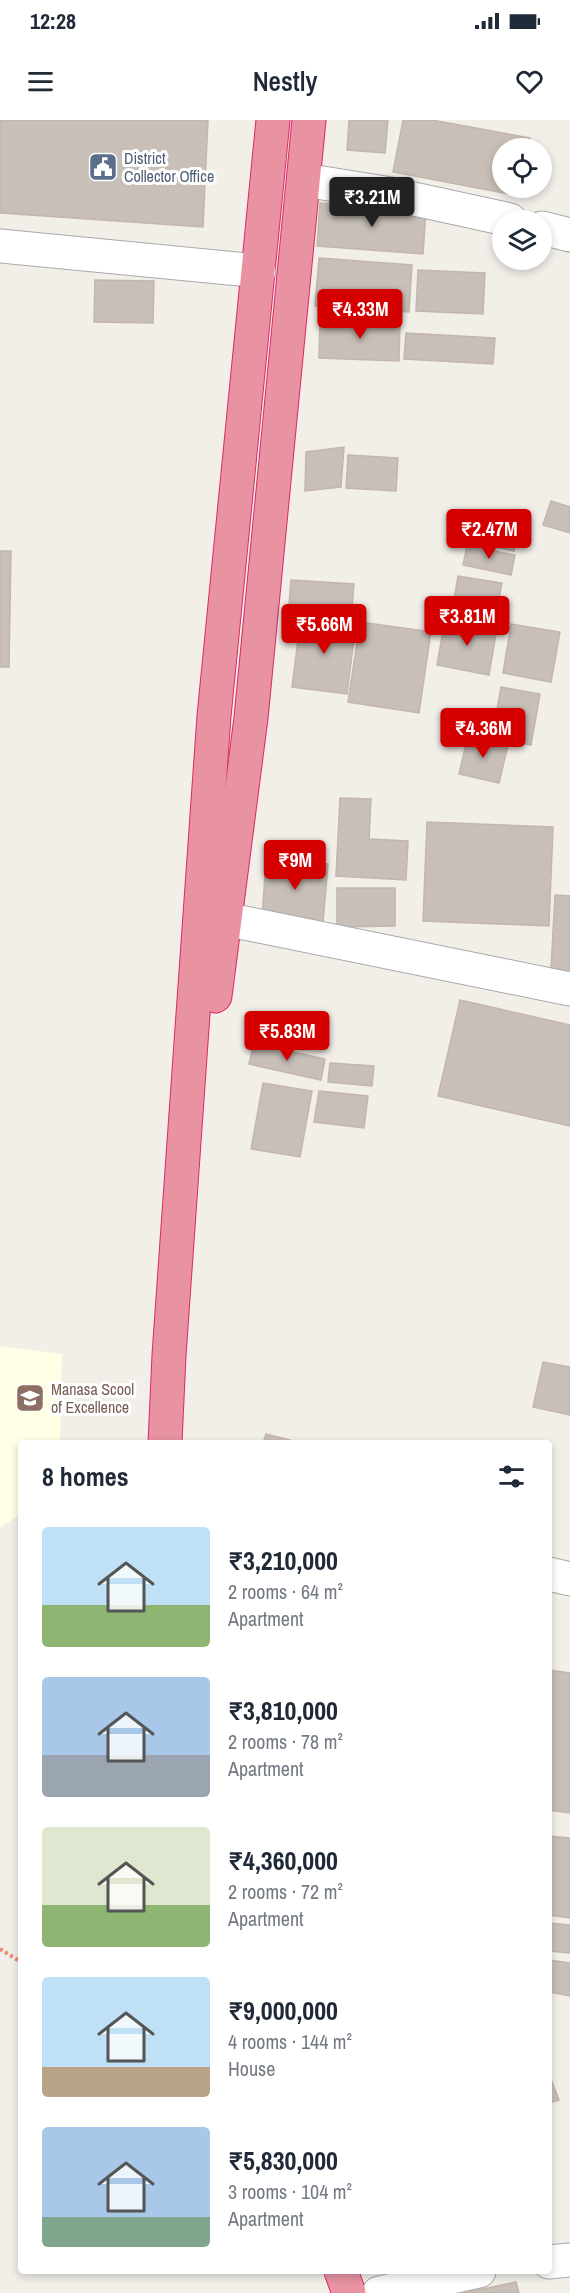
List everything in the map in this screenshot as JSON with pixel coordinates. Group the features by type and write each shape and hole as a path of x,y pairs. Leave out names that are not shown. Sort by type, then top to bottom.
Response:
{"highway":[{"path":"165,1440 169,1354 214,716 273,120"},
{"path":"169,1354 251,718 309,120"},
{"path":"342,2274 349,2293"}],"street":[{"path":"304,180 391,194 492,216"},
{"path":"552,230 570,235"},
{"path":"0,246 259,271"},
{"path":"225,919 570,989"},
{"path":"552,1575 570,1580"},
{"path":"552,2262 570,2260"},
{"path":"379,2293 465,2274"}],"path":[{"path":"0,1949 18,1960"}],"shaded area":[{"name":"Manasa Scool of Excellence","path":"0,1346 62,1354 60,1440 18,1440 18,1515 0,1528"}],"building":[{"name":"District Collector Office","path":"0,120 208,120 203,227 0,213"},
{"path":"349,120 388,120 385,153 347,150"},
{"path":"403,120 432,120 530,138 492,138 492,191 393,172"},
{"path":"320,203 426,211 423,254 317,246"},
{"path":"319,258 412,265 409,312 315,306"},
{"path":"418,270 485,273 483,314 416,311"},
{"path":"95,280 154,281 153,323 94,322"},
{"path":"320,319 400,322 399,361 319,358"},
{"path":"406,333 495,338 493,364 404,359"},
{"path":"344,447 341,487 305,491 306,452"},
{"path":"348,455 398,458 396,491 346,488"},
{"path":"551,501 570,507 570,533 543,525"},
{"path":"477,523 519,532 514,551 473,542"},
{"path":"467,546 515,555 511,575 463,565"},
{"path":"0,551 11,551 9,667 0,667"},
{"path":"458,576 502,583 496,613 453,606"},
{"path":"291,580 354,584 352,608 289,604"},
{"path":"301,616 356,623 347,694 292,687"},
{"path":"445,619 497,628 489,675 437,665"},
{"path":"360,622 431,632 419,713 348,702"},
{"path":"511,624 560,632 551,682 503,673"},
{"path":"501,687 540,694 531,745 492,737"},
{"path":"468,735 508,745 499,783 459,774"},
{"path":"340,798 371,799 369,839 408,841 406,880 336,876"},
{"path":"427,822 553,827 549,926 423,921"},
{"path":"266,860 328,864 323,923 262,918"},
{"path":"337,888 395,888 395,926 337,927"},
{"path":"555,895 570,896 570,970 551,969"},
{"path":"460,1000 570,1025 570,1126 438,1096"},
{"path":"254,1043 325,1059 321,1080 249,1064"},
{"path":"330,1063 374,1066 372,1086 328,1082"},
{"path":"263,1083 312,1091 300,1157 251,1149"},
{"path":"319,1091 368,1096 364,1128 314,1122"},
{"path":"543,1362 570,1367 570,1415 533,1407"},
{"path":"266,1434 289,1440 264,1440"},
{"path":"552,1670 570,1673 570,1813 552,1810"},
{"path":"552,1836 570,1838 570,1918 552,1915"},
{"path":"552,1923 570,1925 570,1953 552,1951"},
{"path":"552,1960 570,1963 570,1996 552,1993"},
{"path":"552,2082 559,2100 552,2102"},
{"path":"516,2282 519,2293 463,2293"}],"place":[{"name":"District Collector Office","path":"103,167"},
{"name":"Manasa Scool of Excellence","path":"30,1398"}]}
